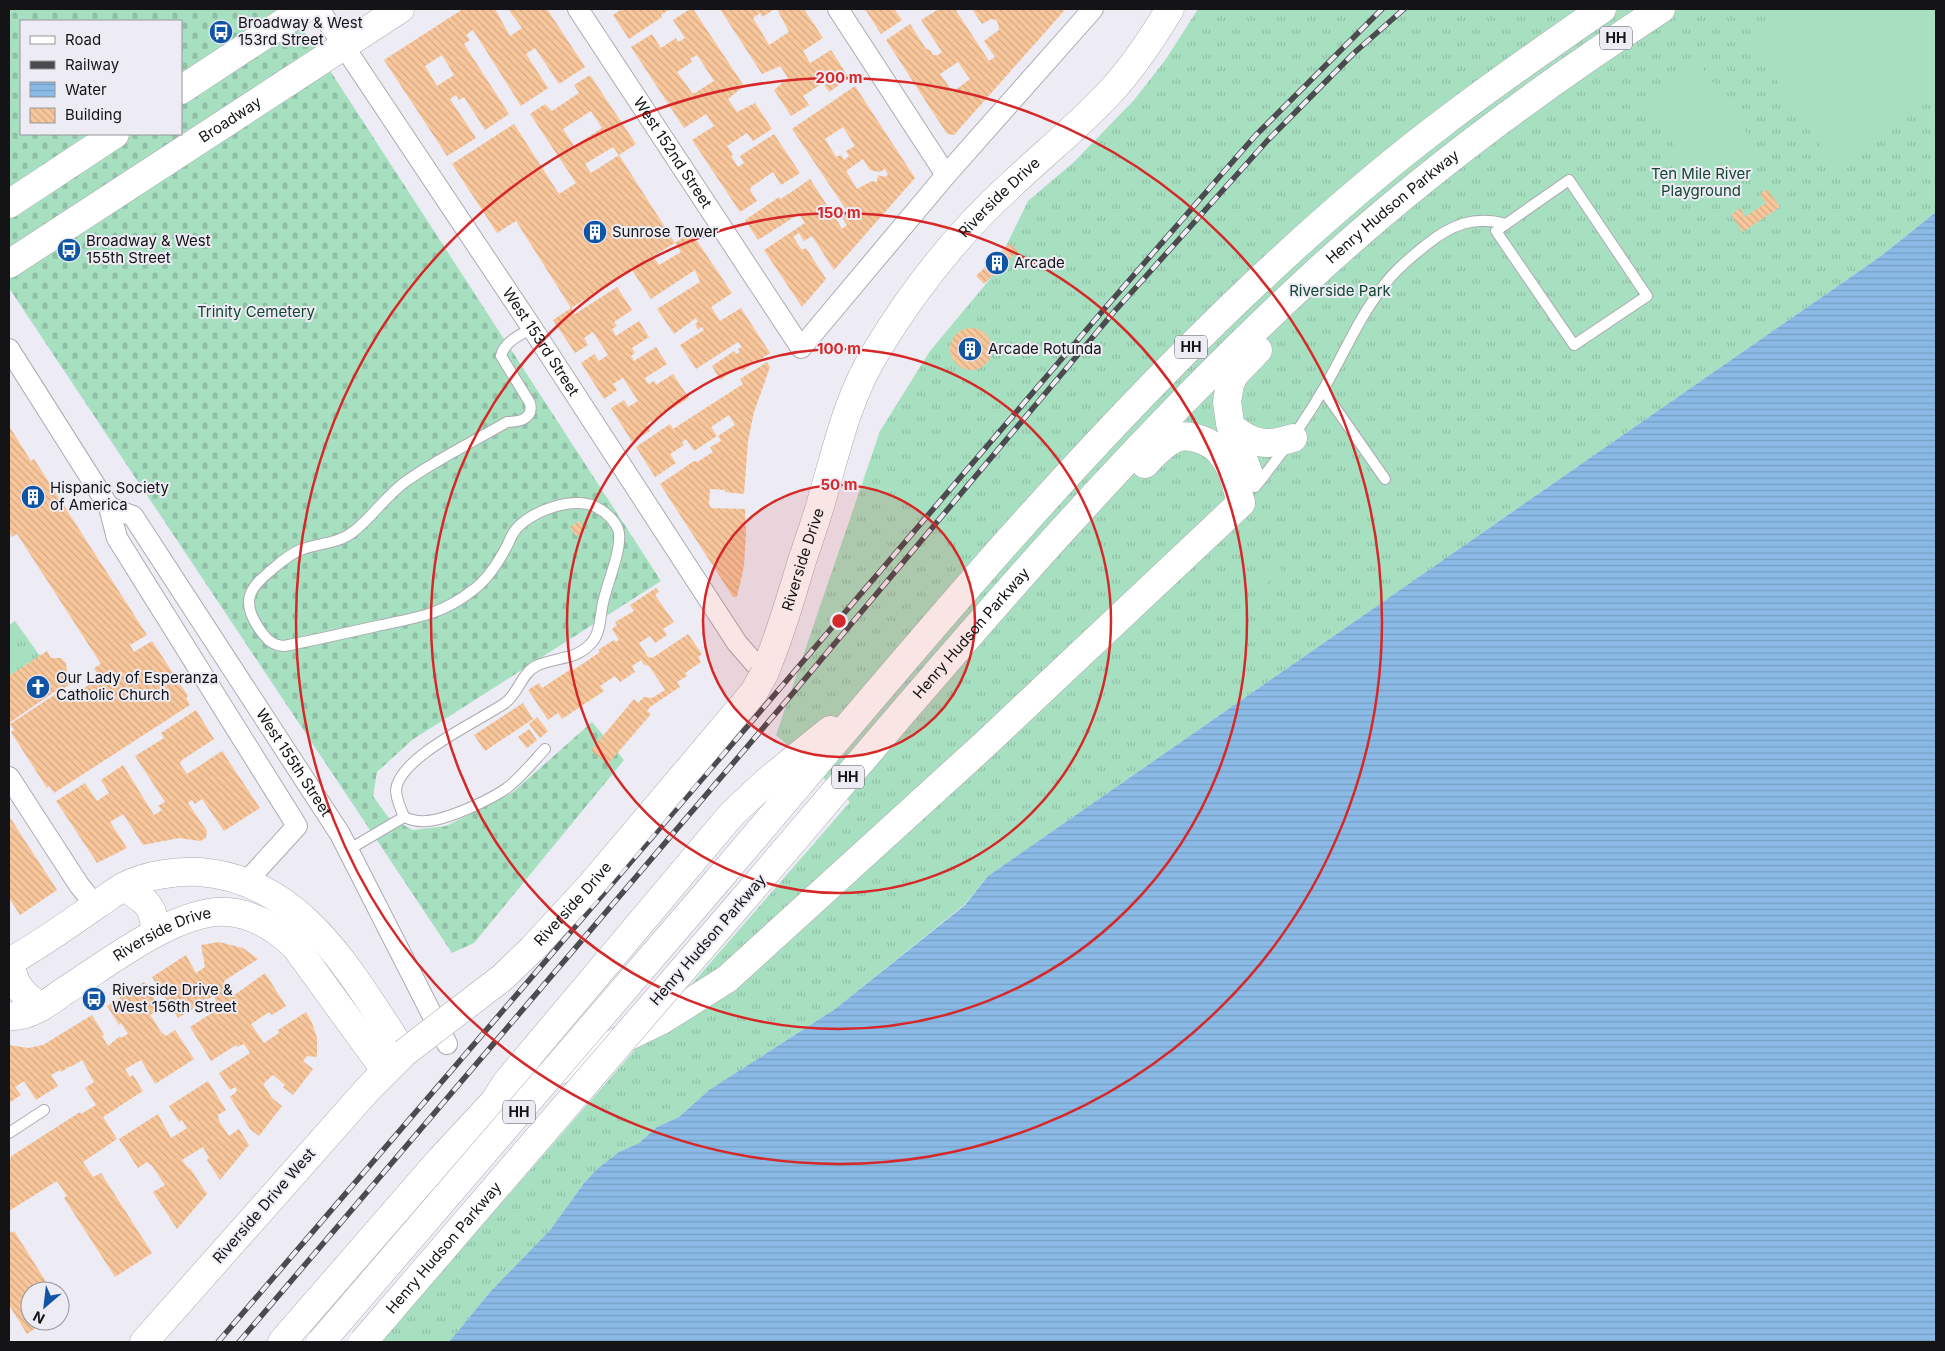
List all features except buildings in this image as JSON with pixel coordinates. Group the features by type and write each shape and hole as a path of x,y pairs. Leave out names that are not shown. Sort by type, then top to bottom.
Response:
{"main road":[{"path":"182,89 304,9"},
{"name":"Broadway","path":"9,264 400,9"},
{"name":"Riverside Drive","path":"9,1016 19,1016 42,1007 155,933 184,919 215,912 230,912 259,920 285,936 295,946 331,996 395,1061 503,977 532,949 591,885 748,699 764,674 791,598 822,500 844,420 858,383 876,350 921,284 950,249 1012,183 1087,116 1113,89 1138,57 1170,9"},
{"name":"Henry Hudson Parkway","path":"321,1342 1053,491 1144,394 1240,299 1337,210 1410,149 1500,80 1602,9"},
{"name":"Henry Hudson Parkway","path":"363,1342 1032,562 1171,413 1314,273 1413,188 1572,68 1661,9"},
{"path":"9,204 113,135"},
{"path":"465,1134 492,1116 669,1033 709,1002 727,979 984,745 1241,503 1250,489 1250,472 1227,413 1230,384 1234,375 1274,334 1314,273"},
{"path":"1231,426 1244,436 1266,444 1277,444 1293,438"},
{"path":"1032,562 1108,502 1158,450 1176,438 1186,436 1199,438 1220,452 1234,472 1241,503"},
{"path":"282,1342 347,1266 494,1102 506,1083 731,815 780,770 879,692"},
{"path":"42,1007 19,989 12,976 10,962 123,887 154,875 189,872 223,875 246,882 278,898 295,910 321,934 353,978 395,1061"},
{"path":"123,887 138,895 149,906 155,920 155,933"},
{"path":"494,1102 662,1020 727,979"},
{"name":"Riverside Drive West","path":"144,1342 395,1061"}],"street":[{"name":"West 153rd Street","path":"319,9 532,328 738,643 764,674"},
{"name":"West 152nd Street","path":"578,9 801,348 946,175"},
{"path":"838,9 946,175 1093,9"},
{"name":"West 155th Street","path":"9,350 109,507 117,538 297,826 246,882"},
{"name":"West 155th Street","path":"109,507 133,516 340,834 447,1044"},
{"path":"9,777 79,885 96,906"}],"lane":[{"path":"1569,180 1647,296 1574,345 1496,232 1506,224 1569,180"},
{"path":"1241,503 1285,451 1323,390 1357,326 1382,287 1405,262 1439,235 1464,222 1493,220 1506,224"},
{"path":"532,328 509,343 502,351 502,356 530,403 530,411 526,418 516,422 506,422 427,468 391,494 353,532 336,540 299,551 285,559 258,581 249,594 248,601 249,608 260,630 269,642 284,646 430,615 454,603 489,576 514,531 527,520 558,504 584,502 596,507 606,514 616,526 619,536 594,641 585,649 566,659 535,667 526,674 508,701 445,739 406,768 398,781 396,797 404,817 414,821 443,819 506,789 545,749"},
{"path":"1323,390 1385,479"},
{"path":"348,850 404,817"},
{"path":"9,1133 44,1110"}],"green space":[{"name":"Trinity Cemetery","path":"9,9 290,9 661,581 412,740 377,772 373,796 388,817 413,830 446,826 512,793 592,722 624,760 474,943 452,953 9,288"},
{"name":"Riverside Park","path":"1198,9 1936,9 1936,212 1881,256 988,876 965,904 835,1009 709,1090 679,1117 657,1127 639,1143 619,1152 597,1169 584,1183 551,1229 490,1292 449,1342 381,1342 850,802 776,735 880,431 930,351 990,279 1028,201 1074,162 1134,100 1166,59"},
{"path":"1788,9 1936,9 1936,92 1833,165 1748,37"},
{"path":"1700,65 1747,127 1744,129 1763,159 1711,192 1692,165 1689,166 1645,105"},
{"path":"1272,558 1282,570 1259,590 1249,578"},
{"path":"15,621 40,656 9,676 9,625"}],"water":[{"path":"1936,212 1936,1342 449,1342 490,1292 551,1229 584,1183 597,1169 619,1152 639,1143 657,1127 679,1117 709,1090 835,1009 965,905 988,876 1881,256"}],"railway":[{"path":"218,1342 1255,136 1382,9"},
{"path":"239,1342 799,686 1113,313 1267,141 1354,53 1404,9"}],"place":[{"name":"Broadway & West 153rd Street","path":"221,32"},
{"name":"Sunrose Tower","path":"595,232"},
{"name":"Broadway & West 155th Street","path":"69,250"},
{"name":"Arcade","path":"997,263"},
{"name":"Arcade Rotunda","path":"970,349"},
{"name":"Hispanic Society of America","path":"33,497"},
{"name":"Our Lady of Esperanza Catholic Church","path":"38,687"},
{"name":"Riverside Drive & West 156th Street","path":"94,999"}],"park label":[{"name":"Ten Mile River Playground","path":"1701,182"}]}
